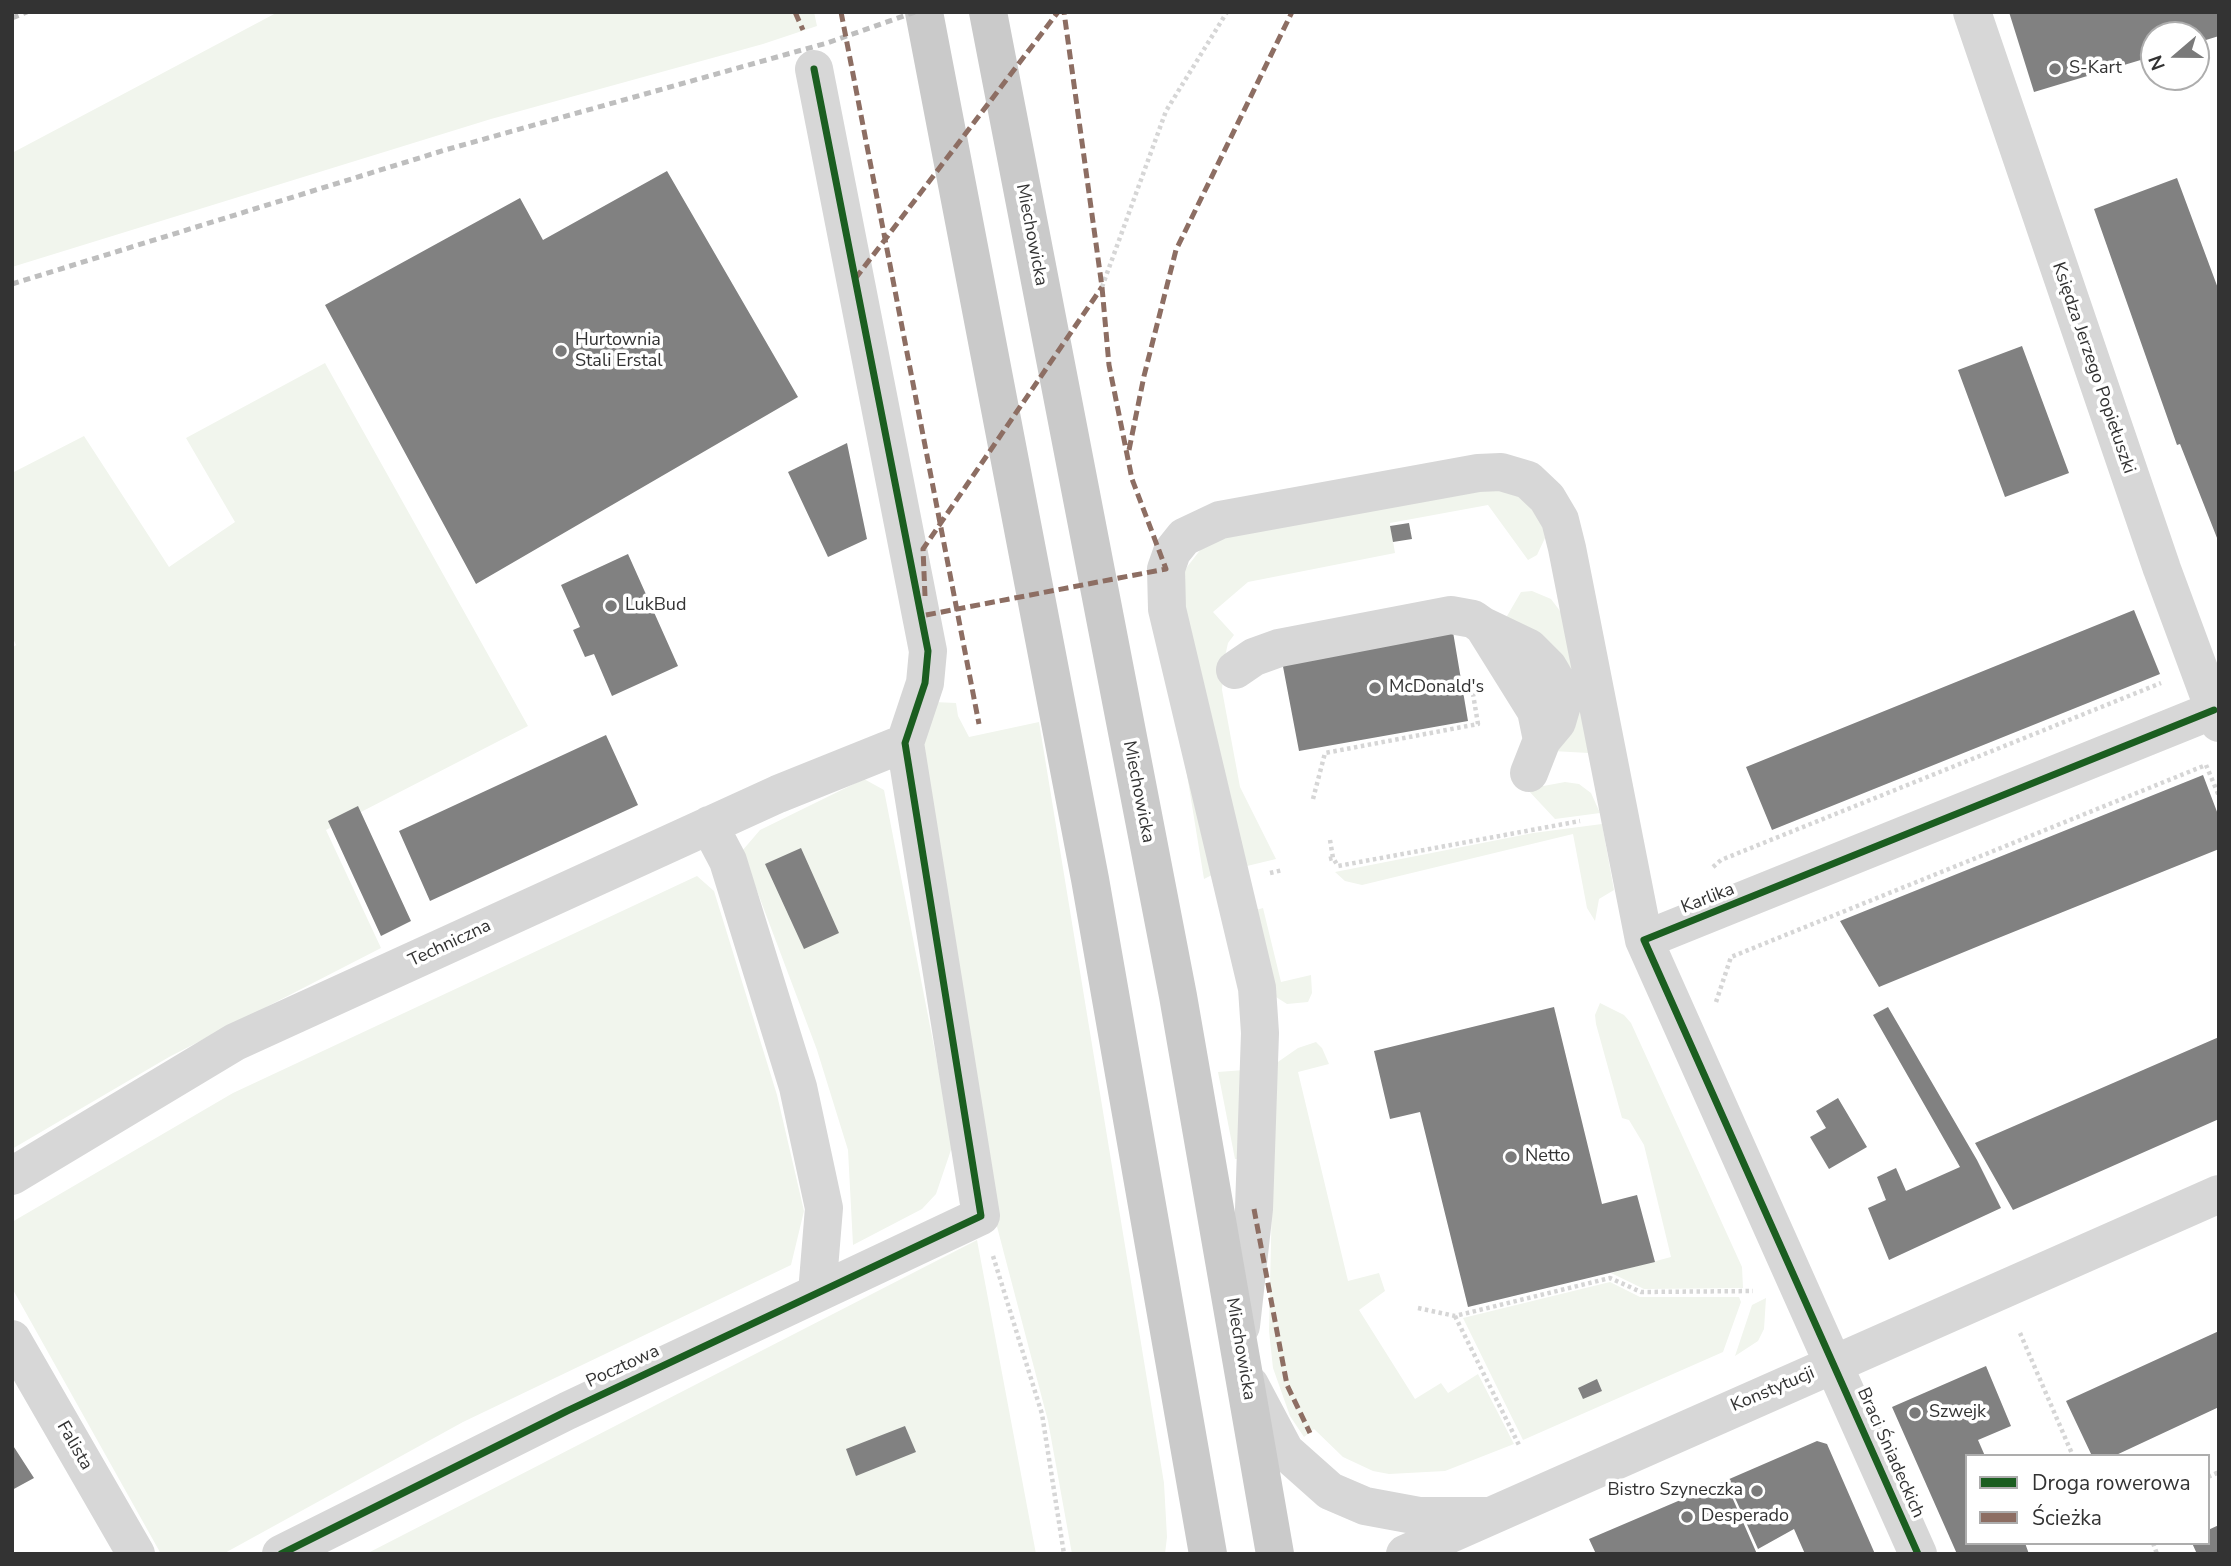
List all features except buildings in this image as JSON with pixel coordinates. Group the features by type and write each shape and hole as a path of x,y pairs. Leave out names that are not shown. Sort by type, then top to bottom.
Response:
{"main road":[{"path":"924,12 1094,906 1208,1554"},
{"name":"Miechowicka","path":"990,22 1178,996 1275,1554"}],"street":[{"name":"Księdza Jerzego Popiełuszki","path":"1972,12 2162,569 2216,716"},
{"path":"814,69 928,651 925,683 905,743 981,1216"},
{"path":"1487,1516 1419,1516 1366,1506 1330,1491 1285,1451 1253,1395 1241,1360 1241,1316 1254,1209 1260,1033 1257,988 1167,609 1166,569 1172,552 1184,537 1220,520 1478,473 1501,472 1528,481 1547,498 1560,520 1644,940 1833,1364"},
{"path":"1235,670 1254,657 1279,648 1451,615 1473,619 1529,648 1548,667 1558,684 1562,705 1558,722 1536,756"},
{"name":"Karlika","path":"1644,940 2216,716"},
{"name":"Techniczna","path":"12,1176 235,1042 709,825 905,743"},
{"path":"709,825 728,861 798,1087 824,1208 817,1293"},
{"name":"Konstytucji","path":"1405,1554 2219,1194"},
{"name":"Pocztowa","path":"281,1554 567,1411 981,1216"},
{"name":"Falista","path":"12,1339 136,1554"},
{"name":"Braci Śniadeckich","path":"1833,1364 1918,1554"},
{"path":"1442,1554 1487,1516"}],"path":[{"path":"1102,287 1166,111 1227,12"},
{"path":"1710,870 1721,860 2171,679"},
{"path":"1313,799 1325,754 1478,724 1471,684"},
{"path":"1713,1012 1731,957 2206,765"},
{"path":"1331,840 1331,859 1338,866 1542,826 1590,820"},
{"path":"981,1216 1042,1414 1064,1554"},
{"path":"1418,1308 1455,1316 1610,1278 1641,1292 1753,1292"},
{"path":"1455,1316 1520,1447"},
{"path":"2020,1333 2072,1454"}],"shaded area":[{"path":"278,12 814,12 817,26 763,44 491,119 12,267 12,153"},
{"path":"325,363 528,726 326,830 381,948 169,1057 12,1149 12,648 16,645 12,636 12,473 84,436 169,567 235,522 186,438"},
{"path":"1488,488 1518,492 1542,517 1545,538 1537,555 1528,560 1488,505 1390,523 1395,553 1248,582 1213,612 1234,635 1228,643 1224,661 1222,690 1240,787 1276,859 1247,866 1183,607 1181,580 1187,567 1201,549 1226,536"},
{"path":"1532,591 1551,599 1563,615 1589,753 1552,751 1503,623 1521,592"},
{"path":"934,702 956,703 958,716 969,737 1039,722 1164,1483 1167,1537 1165,1554 1072,1554 1048,1421 995,1219 917,753"},
{"path":"1181,738 1216,873 1204,879"},
{"path":"864,779 884,790 953,1144 936,1194 922,1209 853,1245 848,1150 817,1050 742,851 760,830"},
{"path":"1565,782 1579,784 1591,793 1600,813 1555,819 1527,789"},
{"path":"1602,824 1614,890 1599,899 1595,921 1587,908 1573,834 1362,885 1345,881 1335,872 1533,833"},
{"path":"697,876 714,891 777,1095 804,1211 791,1265 463,1422 223,1554 161,1554 12,1288 12,1222 233,1093"},
{"path":"1263,908 1281,982 1311,975 1312,993 1308,1002 1287,1004 1276,997 1256,910"},
{"path":"1600,1003 1624,1015 1631,1023 1742,1267 1743,1288 1644,1289 1611,1273 1671,1257 1644,1145 1629,1120 1622,1118 1596,1024 1595,1015"},
{"path":"1316,1042 1322,1048 1329,1064 1298,1072 1348,1281 1379,1273 1385,1291 1359,1310 1415,1399 1441,1383 1448,1393 1478,1374 1514,1444 1445,1471 1389,1474 1373,1471 1343,1457 1314,1429 1304,1437 1290,1416 1273,1368 1269,1331 1275,1064 1298,1048"},
{"path":"1244,1070 1238,1159 1235,1159 1218,1072"},
{"path":"977,1240 1036,1554 366,1554"},
{"path":"1610,1282 1640,1297 1739,1297 1741,1302 1723,1352 1523,1440 1463,1318"},
{"path":"1766,1298 1764,1329 1758,1341 1735,1356 1752,1305"}],"railway":[{"path":"12,18 27,12"},
{"path":"12,284 445,150 827,43 915,12"}],"marked path":[{"path":"795,12 803,30"},
{"path":"841,12 979,724"},
{"path":"855,279 1058,12"},
{"path":"926,615 1166,569 1132,479 1109,365 1102,287 1064,12"},
{"path":"1129,450 1144,376 1176,250 1292,12"},
{"path":"925,596 923,549 1102,287"},
{"path":"1254,1209 1287,1385 1310,1433"}],"cycle path":[{"path":"281,1554 567,1411 981,1216 905,743 925,683 928,651 814,69"},
{"path":"1918,1554 1644,940 2214,710"}],"place":[{"name":"S-Kart","path":"2055,69"},
{"name":"Hurtownia Stali Erstal","path":"561,351"},
{"name":"LukBud","path":"611,606"},
{"name":"McDonald's","path":"1375,688"},
{"name":"Netto","path":"1511,1157"},
{"name":"Szwejk","path":"1915,1413"},
{"name":"Bistro Szyneczka","path":"1757,1491"},
{"name":"Desperado","path":"1687,1517"}]}
